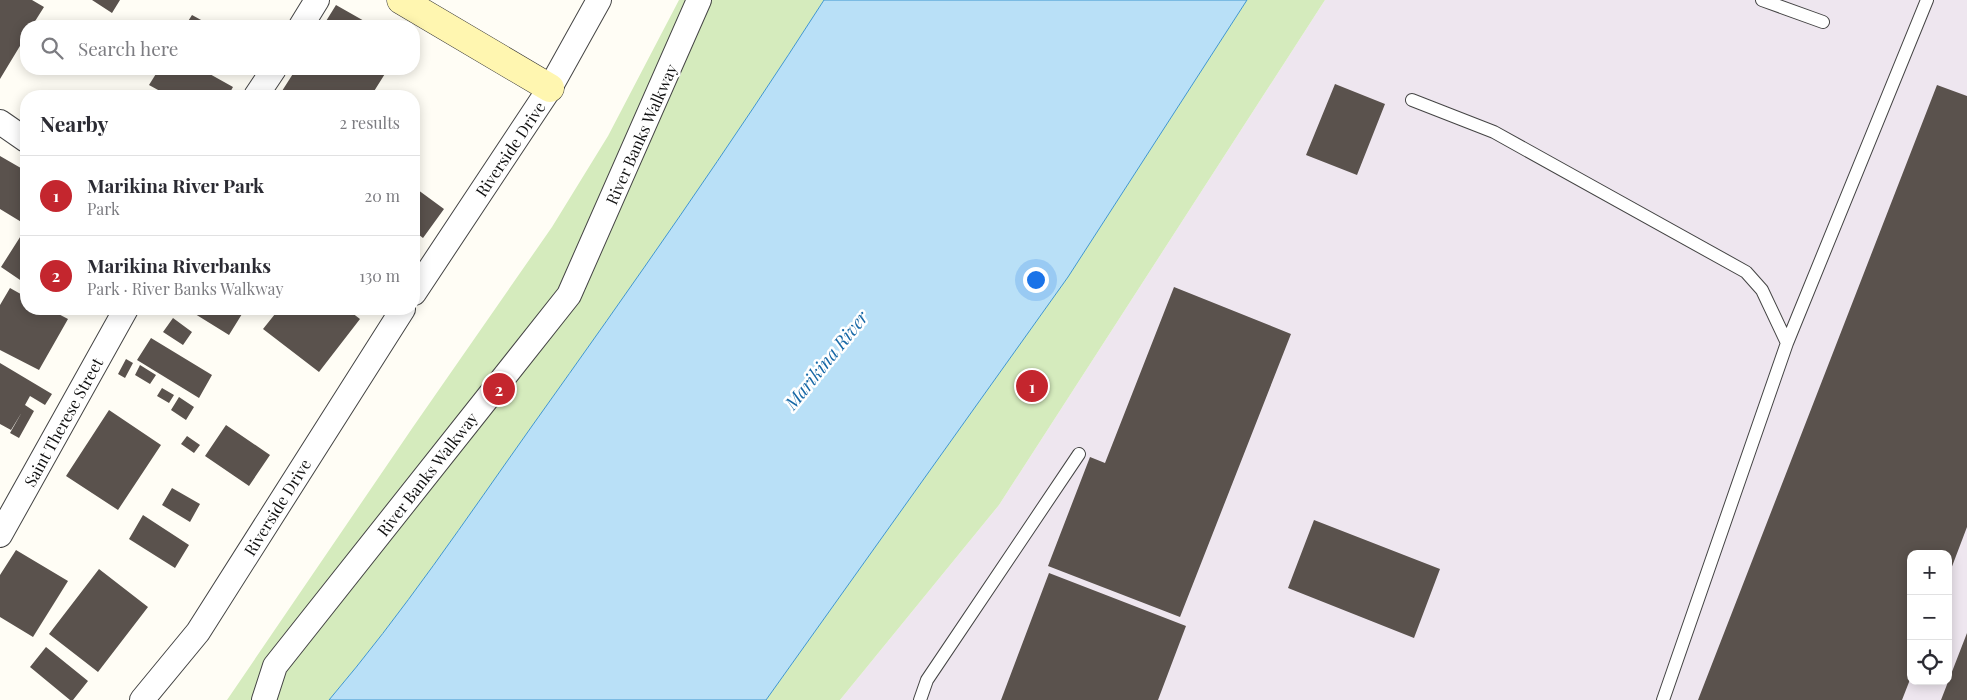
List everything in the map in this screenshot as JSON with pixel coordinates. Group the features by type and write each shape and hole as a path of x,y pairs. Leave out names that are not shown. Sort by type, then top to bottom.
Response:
{"street":[{"path":"305,20 317,0"},
{"path":"401,0 550,88"},
{"name":"Riverside Drive","path":"420,284 550,88 599,0"},
{"name":"River Banks Walkway","path":"264,700 275,666 569,296 699,0"},
{"path":"260,90 270,75"},
{"path":"0,122 20,136"},
{"name":"Saint Therese Street","path":"0,535 123,315"},
{"name":"Riverside Drive","path":"142,700 198,632 399,315"}],"lane":[{"path":"1762,0 1823,22"},
{"path":"1663,700 1787,343 1927,0"},
{"path":"1412,100 1494,132 1746,272 1762,290 1787,343"},
{"path":"920,700 927,680 1079,454"}],"shaded area":[{"path":"1325,0 1967,0 1967,700 840,700 999,505"}],"green space":[{"path":"679,0 824,0 717,162 607,321 383,634 329,700 227,700 552,227 608,136"},
{"path":"1247,0 1325,0 999,505 840,700 766,700 1068,277"}],"water":[{"name":"Marikina River","path":"824,0 1247,0 1068,277 766,700 329,700 383,634 434,565 607,321 717,162"}],"building":[{"path":"0,0 32,0 44,7 36,20 20,20 20,46 0,79"},
{"path":"92,0 120,0 112,13"},
{"path":"336,5 362,20 327,20"},
{"path":"192,15 201,20 189,20"},
{"path":"155,75 212,75 233,87 231,90 158,90 149,85"},
{"path":"292,75 384,75 375,90 283,90"},
{"path":"1335,84 1385,104 1357,175 1306,155"},
{"path":"1937,85 1967,96 1967,527 1952,566 1952,550 1907,550 1908,685 1902,700 1698,700"},
{"path":"0,156 20,168 20,221 0,209"},
{"path":"420,191 444,209 423,238 420,236"},
{"path":"20,237 20,280 1,267"},
{"path":"1174,287 1291,334 1180,617 1048,566 1090,457 1105,463"},
{"path":"10,288 20,294 20,315 60,315 68,319 39,370 0,350 0,305"},
{"path":"197,315 241,315 229,335"},
{"path":"274,315 355,315 360,319 319,372 263,329"},
{"path":"173,318 192,332 183,345 163,332"},
{"path":"151,338 212,375 199,398 137,360"},
{"path":"126,359 133,363 125,378 118,374"},
{"path":"0,363 52,394 45,405 30,396 25,405 34,411 19,438 10,433 22,412 11,430 0,424"},
{"path":"140,365 156,375 150,384 135,375"},
{"path":"162,388 174,395 169,403 157,396"},
{"path":"179,397 194,407 186,420 171,410"},
{"path":"109,410 161,445 118,510 66,476"},
{"path":"226,425 270,455 249,486 205,456"},
{"path":"187,436 200,445 194,453 181,444"},
{"path":"172,488 200,504 190,522 162,505"},
{"path":"143,515 189,545 175,568 129,539"},
{"path":"1314,520 1440,569 1414,638 1288,588"},
{"path":"16,550 68,581 33,637 0,617 0,575"},
{"path":"99,569 148,607 98,672 49,634"},
{"path":"1049,573 1186,626 1158,700 1001,700"},
{"path":"1967,633 1967,700 1941,700 1947,685 1952,685 1952,672"},
{"path":"46,647 88,681 73,700 70,700 30,667"}],"place":[{"name":"Marikina River Park","path":"1032,386"},
{"name":"Marikina Riverbanks","path":"499,389"}]}
